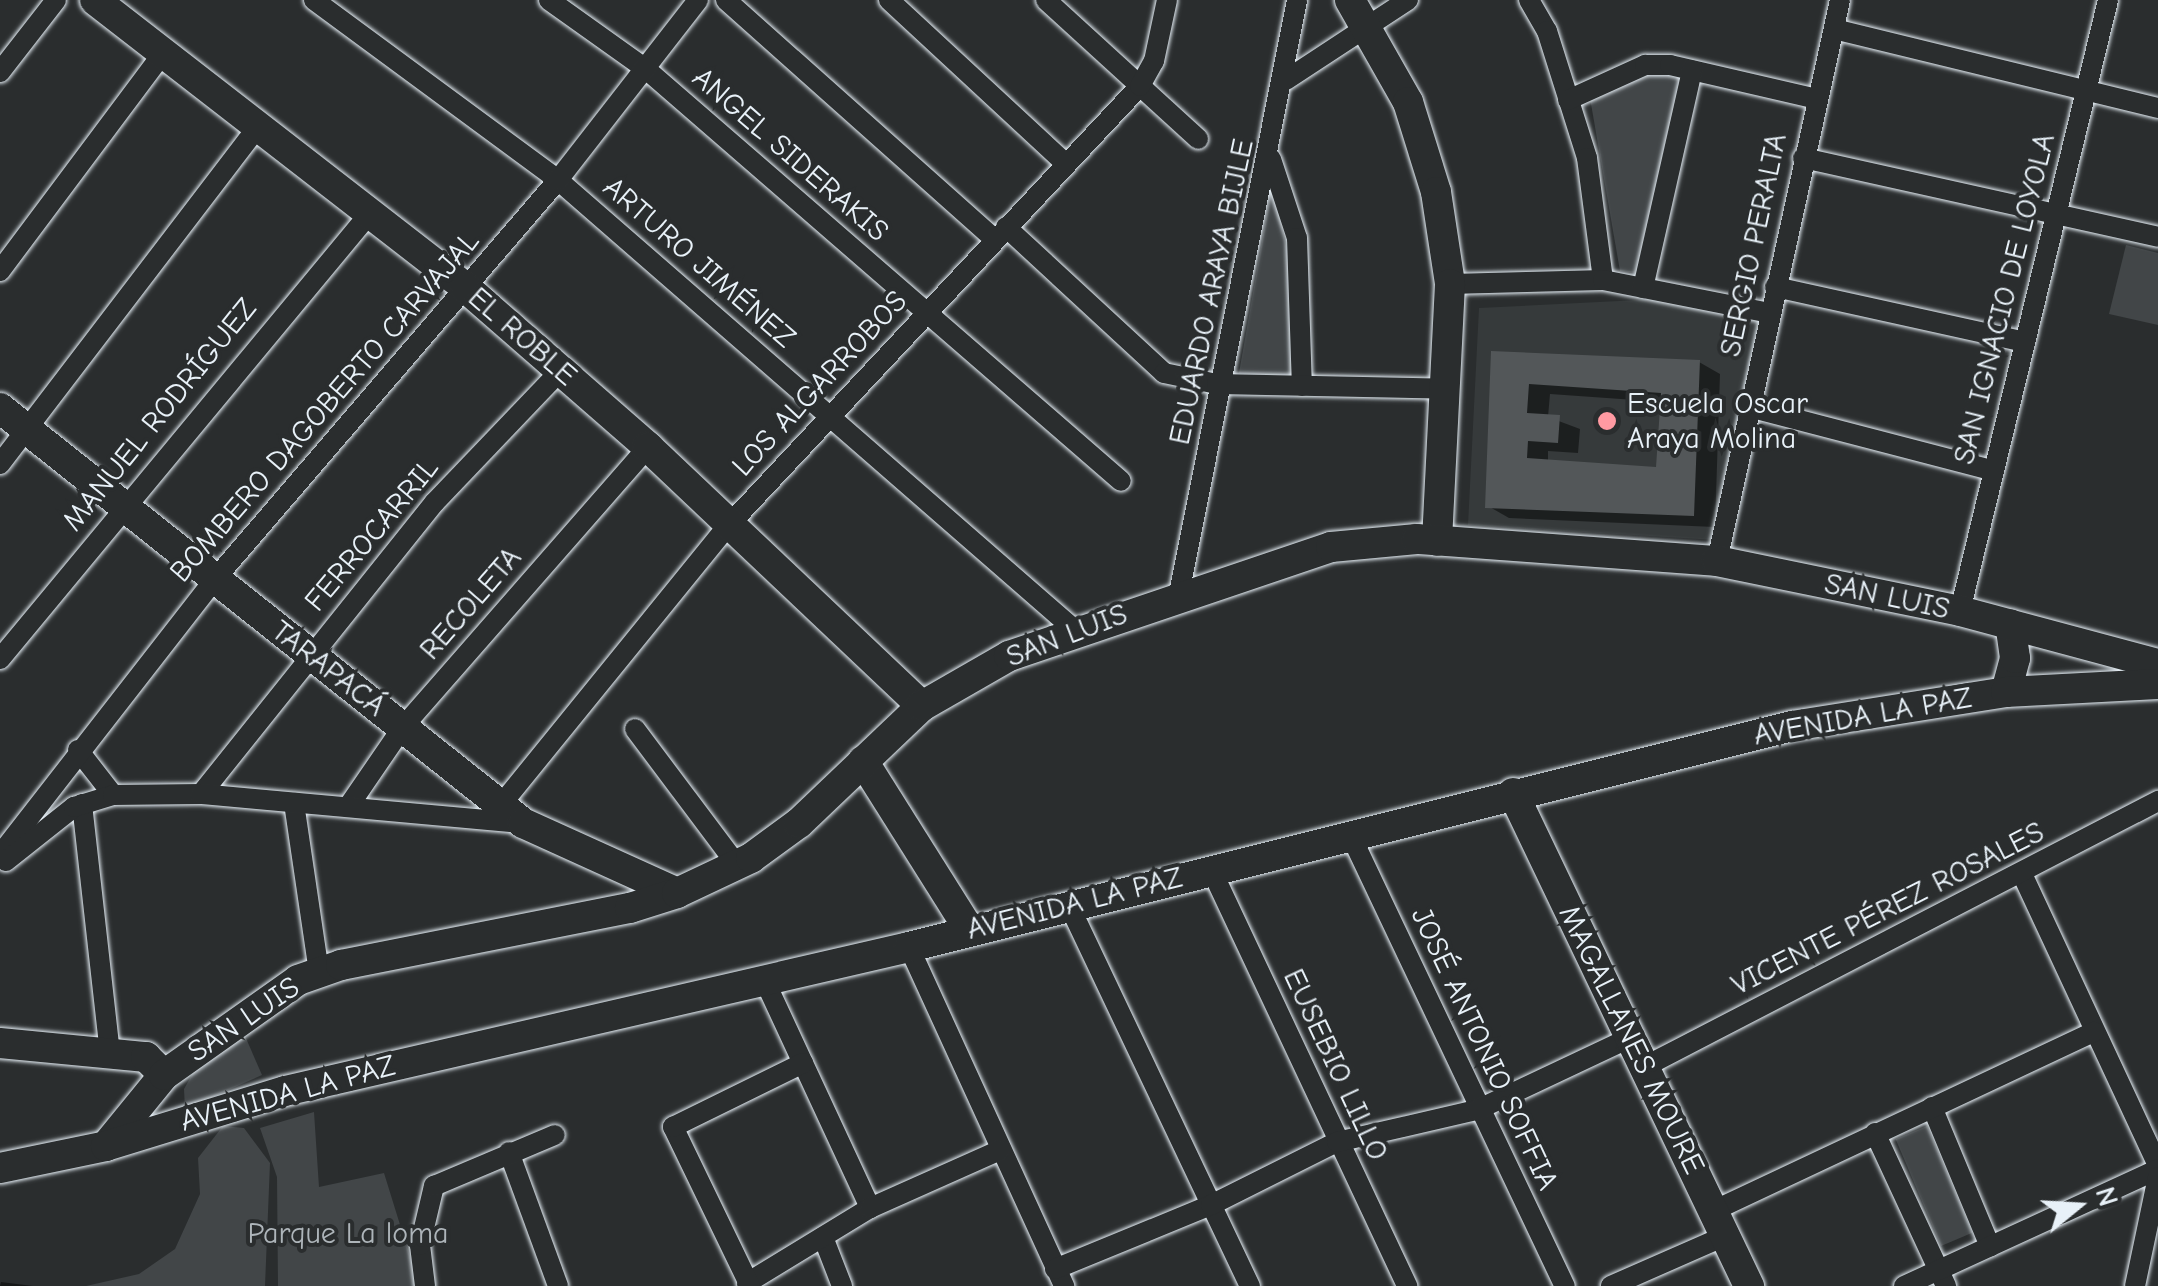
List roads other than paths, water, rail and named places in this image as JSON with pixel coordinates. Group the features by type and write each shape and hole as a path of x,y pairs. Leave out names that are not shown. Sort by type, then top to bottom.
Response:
{"street":[{"path":"0,72 56,0"},
{"name":"EL ROBLE","path":"95,0 466,288 648,447 726,527 922,706"},
{"name":"ANGEL SIDERAKIS","path":"550,0 647,70 1121,481"},
{"name":"BOMBERO DAGOBERTO CARVAJAL","path":"0,855 215,579 558,180 698,0"},
{"path":"726,0 1164,373 1225,384 1448,389"},
{"path":"888,0 1065,163"},
{"path":"1046,0 1198,140"},
{"name":"LOS ALGARROBOS","path":"512,814 726,527 1140,86 1154,61 1168,0"},
{"name":"EDUARDO ARAYA BIJLE","path":"1179,594 1286,80 1297,0"},
{"path":"1286,80 1359,12 1408,0"},
{"path":"1530,0 1587,158 1603,280"},
{"name":"SERGIO PERALTA","path":"1717,561 1840,0"},
{"name":"SAN IGNACIO DE LOYOLA","path":"1960,612 2108,0"},
{"name":"ARTURO JIMÉNEZ","path":"328,4 558,180 1075,630"},
{"path":"1359,12 1414,120 1436,192 1450,284 1438,542"},
{"path":"1834,28 2158,108"},
{"path":"0,272 164,53"},
{"path":"1568,100 1645,65 1692,70 1816,99"},
{"path":"1643,288 1692,70"},
{"path":"0,464 258,126"},
{"path":"1270,158 1297,238 1302,386"},
{"path":"1804,158 2158,237"},
{"name":"MANUEL RODRÍGUEZ","path":"0,659 122,505 370,213"},
{"path":"1450,284 1603,280 1770,313"},
{"path":"1775,288 2025,342"},
{"name":"FERROCARRIL","path":"201,794 435,502 561,370"},
{"path":"1750,407 1994,471"},
{"name":"TARAPACÁ","path":"0,408 512,814 677,892"},
{"name":"RECOLETA","path":"348,807 402,728 648,447"},
{"name":"SAN LUIS","path":"106,1146 164,1075 260,1002 319,973 677,892 737,865 800,823 922,706 1010,656 1179,594 1332,546 1438,542 1717,561 1960,612 2158,664"},
{"path":"2006,692 2015,658 2010,624"},
{"name":"AVENIDA LA PAZ","path":"0,1168 106,1146 285,1090 763,977 909,947 1068,902 1792,726 2006,692 2158,684"},
{"path":"635,728 737,865"},
{"path":"78,750 113,795"},
{"path":"863,761 970,930"},
{"name":"MAGALLANES MOURE","path":"1514,793 1749,1286"},
{"path":"0,865 82,804 113,795 201,794 348,807 512,814"},
{"name":"VICENTE PÉREZ ROSALES","path":"1644,1067 2023,876 2158,801"},
{"path":"294,802 319,973"},
{"path":"82,804 110,1052"},
{"name":"JOSÉ ANTONIO SOFFIA","path":"1351,836 1477,1110 1564,1286"},
{"name":"EUSEBIO LILLO","path":"1211,869 1407,1286"},
{"path":"2023,876 2158,1170 2135,1286"},
{"path":"1068,902 1250,1286"},
{"path":"909,947 1056,1280 1337,1142 1477,1110 1629,1038"},
{"path":"763,977 870,1208"},
{"path":"1612,1286 1876,1134 2094,1032"},
{"path":"0,1041 146,1057 164,1075"},
{"path":"803,1063 673,1126 748,1285 870,1208 1000,1150"},
{"path":"1932,1107 1990,1246"},
{"path":"425,1286 422,1233 434,1186 555,1134"},
{"path":"1876,1134 1942,1278"},
{"path":"509,1152 558,1286"},
{"path":"1904,1286 1942,1278 1990,1246 2158,1170"},
{"path":"823,1237 842,1286"}],"place":[{"name":"Escuela Oscar Araya Molina","path":"1607,421"}],"park label":[{"name":"Parque La loma","path":"348,1234"}]}
